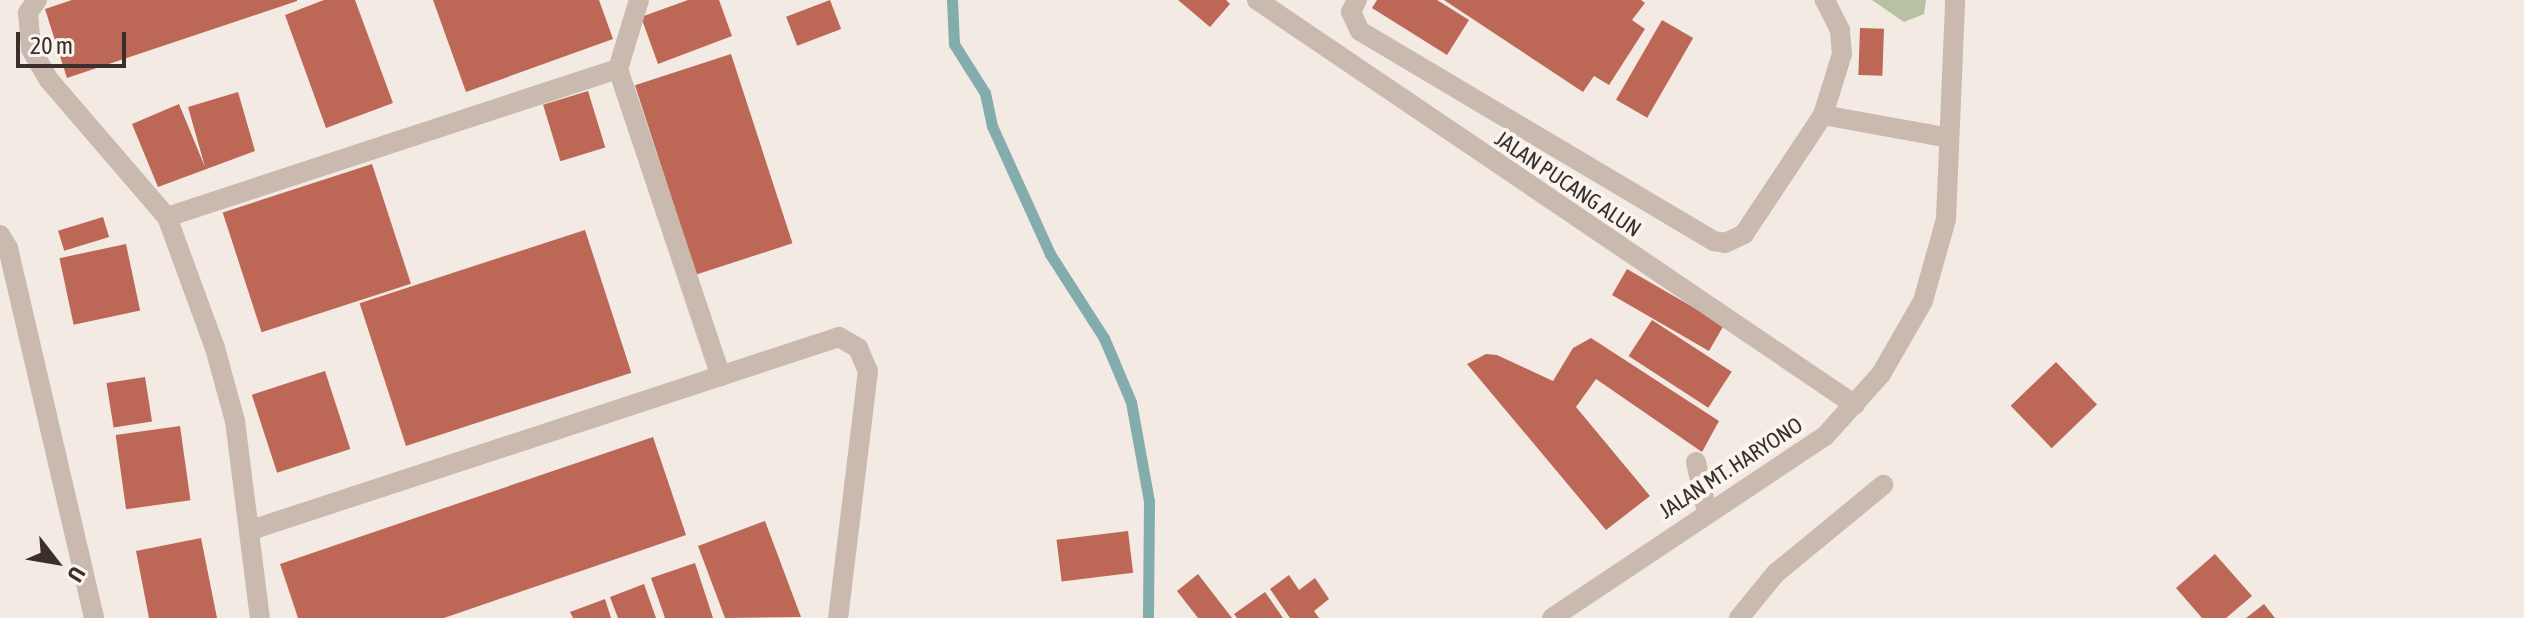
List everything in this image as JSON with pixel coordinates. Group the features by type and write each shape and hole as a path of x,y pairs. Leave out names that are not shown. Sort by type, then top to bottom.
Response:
{"street":[{"path":"37,0 28,13 27,31 37,59 167,217 215,348 235,421 260,618"},
{"path":"639,0 618,69 721,376"},
{"name":"JALAN PUCANG ALUN","path":"1257,0 1855,405"},
{"path":"1357,0 1351,12 1360,31 1714,241 1732,241 1744,234 1823,115 1842,54 1840,30 1825,0"},
{"name":"JALAN MT. HARYONO","path":"1552,618 1707,512 1814,444 1855,405 1881,374 1923,301 1946,219 1955,0"},
{"path":"167,217 618,69"},
{"path":"1823,115 1949,138"},
{"path":"0,235 8,248 94,618"},
{"path":"251,530 839,337 864,357 868,371 838,618"},
{"path":"1696,462 1707,512"},
{"path":"1739,618 1776,573 1883,485"}],"green space":[{"path":"1872,0 1926,0 1924,14 1904,22"}],"building":[{"path":"72,0 297,1 67,78 45,9"},
{"path":"324,0 355,0 393,103 326,128 285,15"},
{"path":"433,0 599,0 613,39 466,92"},
{"path":"688,0 719,0 732,36 658,64 641,17"},
{"path":"830,0 841,29 797,46 786,17"},
{"path":"1178,0 1226,0 1230,4 1210,27"},
{"path":"1377,0 1437,0 1469,20 1447,55 1372,8"},
{"path":"1444,0 1641,0 1645,3 1632,20 1645,29 1609,85 1594,76 1583,92"},
{"path":"1662,20 1693,38 1647,118 1616,100"},
{"path":"1860,28 1884,29 1882,76 1858,75"},
{"path":"731,54 792,243 696,274 635,85"},
{"path":"588,91 605,147 560,161 543,105"},
{"path":"238,92 255,151 158,187 132,124 179,104 205,167 188,107"},
{"path":"372,164 411,284 262,332 223,213"},
{"path":"103,217 109,237 64,251 58,231"},
{"path":"585,230 631,373 406,446 360,303"},
{"path":"126,244 140,311 74,325 59,258"},
{"path":"1627,269 1724,325 1709,351 1612,295"},
{"path":"1652,320 1732,372 1708,408 1629,356"},
{"path":"1591,338 1719,421 1702,452 1596,379 1576,407 1650,496 1606,530 1467,364 1486,354 1497,355 1553,381 1573,348"},
{"path":"2056,362 2097,404 2052,448 2011,406"},
{"path":"325,371 350,449 277,473 252,395"},
{"path":"145,377 152,421 114,428 106,383"},
{"path":"180,426 190,500 126,509 116,435"},
{"path":"653,437 686,535 444,618 298,618 280,564"},
{"path":"765,521 801,617 725,618 698,546"},
{"path":"1128,531 1133,573 1062,581 1057,540"},
{"path":"201,538 217,618 149,618 136,551"},
{"path":"2215,554 2252,596 2226,618 2202,618 2176,588"},
{"path":"695,563 713,618 665,618 651,578"},
{"path":"1198,574 1232,618 1198,618 1177,591"},
{"path":"1289,575 1299,590 1315,578 1329,599 1314,611 1319,618 1290,618 1270,589"},
{"path":"644,584 656,618 618,618 610,597"},
{"path":"1265,592 1283,618 1237,618 1234,614"},
{"path":"605,599 611,618 573,618 570,612"},
{"path":"2264,604 2275,618 2246,618"}],"waterway":[{"path":"952,0 954,44 985,93 992,126 1050,254 1104,338 1131,402 1149,501 1148,618"}]}
